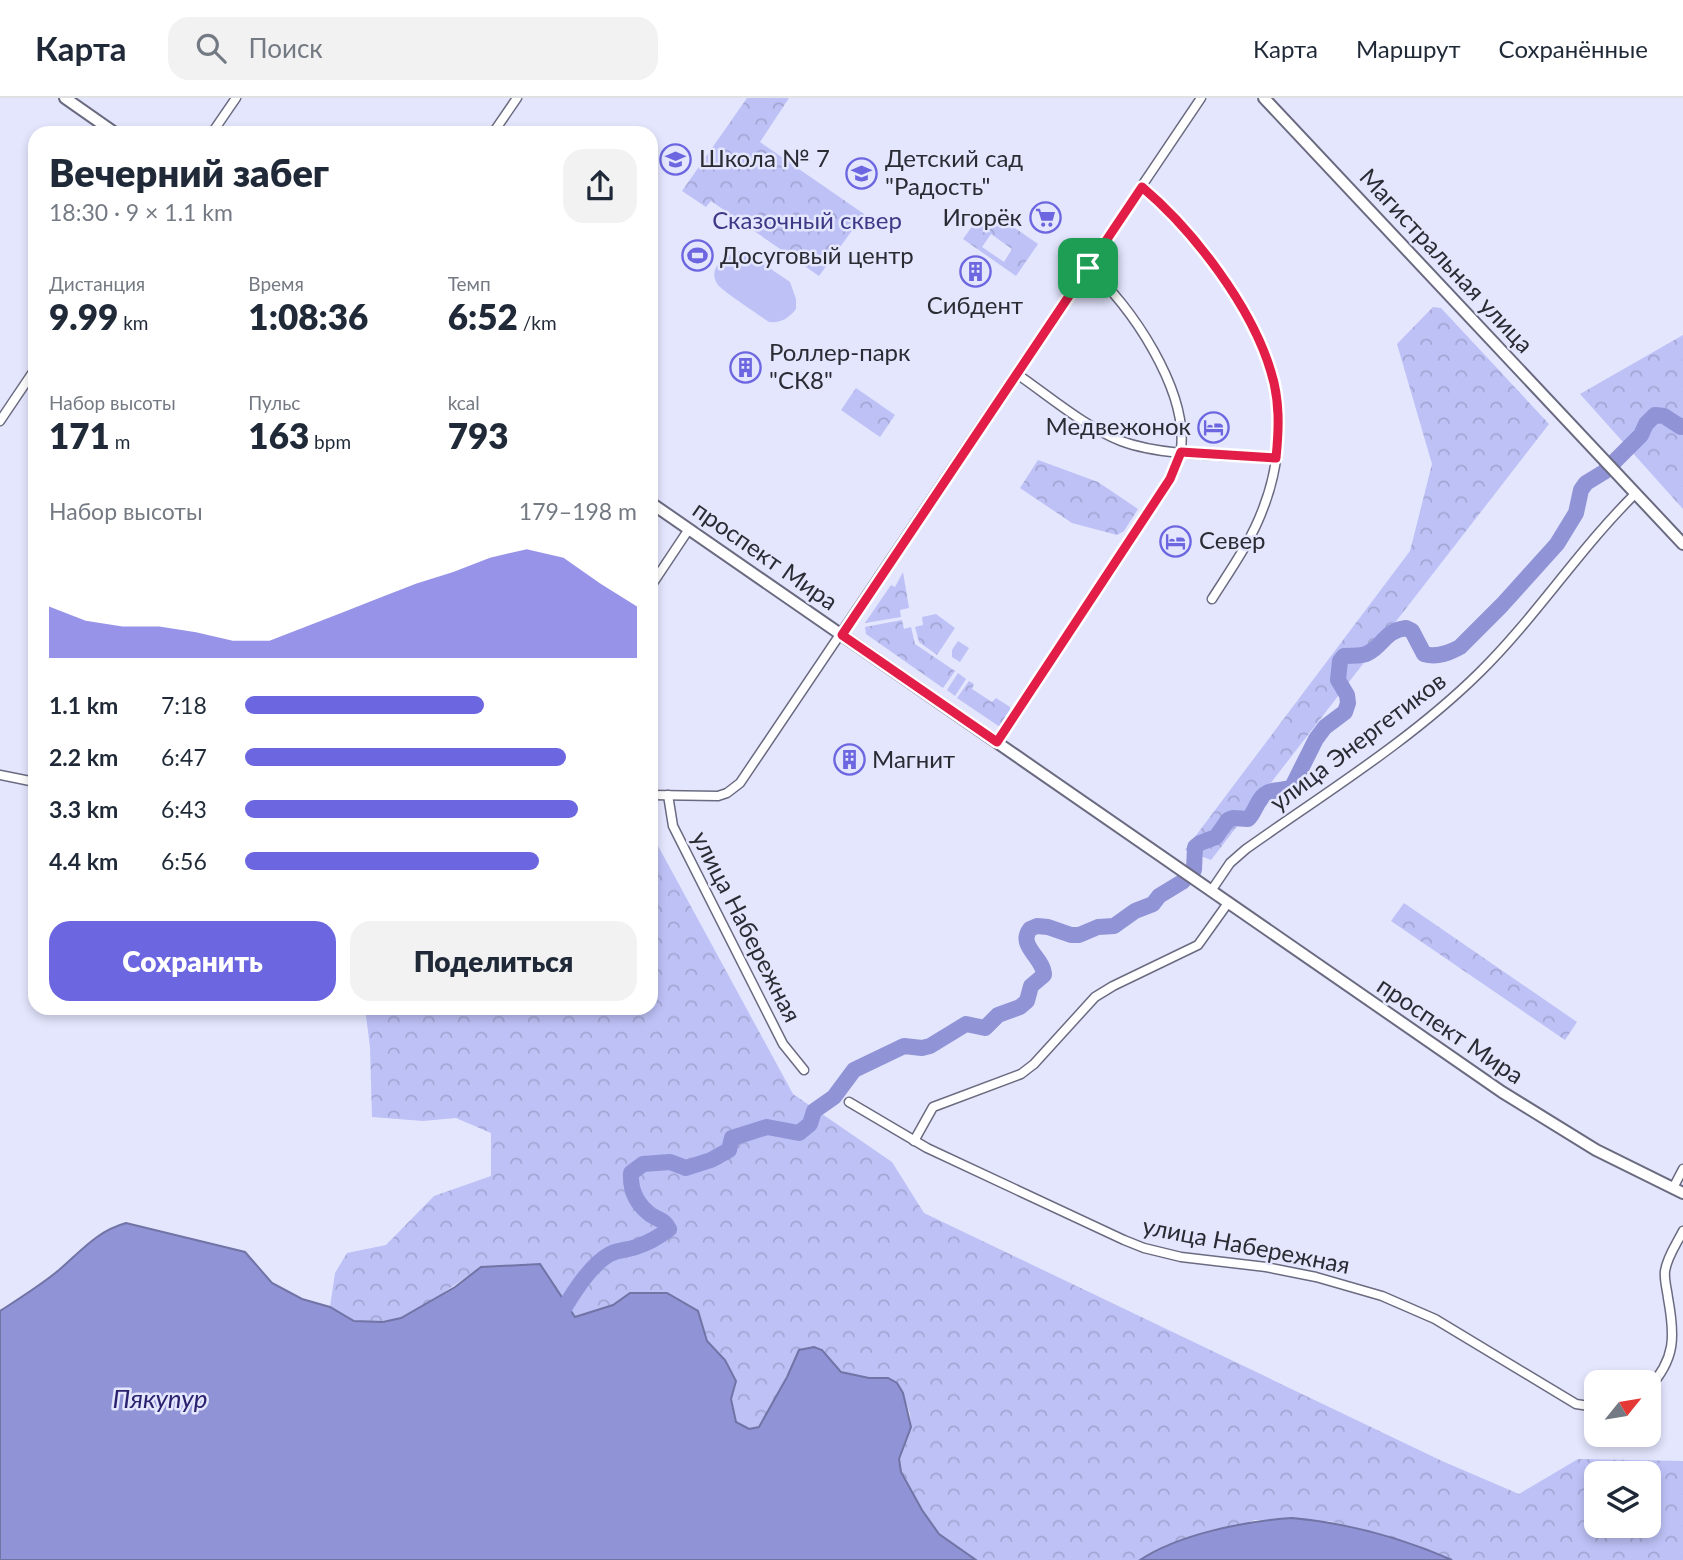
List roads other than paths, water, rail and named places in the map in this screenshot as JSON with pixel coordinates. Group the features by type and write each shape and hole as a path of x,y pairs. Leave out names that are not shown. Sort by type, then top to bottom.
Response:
{"main road":[{"path":"65,98 105,126"},
{"name":"Магистральная улица","path":"1264,98 1636,493"},
{"path":"1636,493 1683,544"},
{"name":"проспект Мира","path":"658,508 1512,1098 1596,1150 1678,1190"}],"street":[{"path":"217,126 236,98"},
{"path":"498,126 517,98"},
{"name":"улица Набережная","path":"658,795 718,796 734,789 842,635 1201,98"},
{"path":"1142,187 1171,214 1208,258 1239,303 1271,371 1276,396 1276,458 1271,483 1258,523 1212,599"},
{"path":"997,742 1170,479 1181,452 1179,414 1166,373 1128,314 1088,268"},
{"path":"1017,374 1104,433 1143,448 1276,458"},
{"path":"0,421 28,379"},
{"name":"улица Энергетиков","path":"1208,889 1246,849 1386,751 1461,690 1498,653 1597,534 1636,493"},
{"path":"658,576 689,529"},
{"path":"0,775 28,781"},
{"name":"улица Набережная","path":"668,795 673,826 783,1044 804,1070"},
{"path":"914,1141 928,1113 938,1103 1028,1068 1095,997 1198,945 1228,903"},
{"name":"улица Набережная","path":"849,1102 914,1141 1144,1248 1181,1257 1266,1266 1382,1296 1444,1324 1576,1404 1584,1405"},
{"path":"1678,1190 1683,1169"},
{"path":"1661,1373 1672,1351 1673,1324 1665,1270 1683,1231"}],"water":[{"name":"Пякупур","path":"126,1223 245,1252 272,1283 302,1299 330,1307 354,1321 383,1322 401,1318 455,1287 481,1267 540,1264 575,1317 613,1305 630,1293 667,1293 698,1311 707,1341 725,1360 736,1381 731,1399 736,1422 749,1429 759,1427 799,1350 814,1347 822,1350 841,1372 869,1378 888,1378 897,1383 903,1393 911,1427 899,1459 901,1472 939,1534 976,1560 0,1560 0,1311 52,1276 98,1236"},
{"path":"1292,1518 1374,1533 1452,1560 1140,1560 1174,1543 1213,1530"}],"waterway":[{"path":"556,1322 580,1284 602,1259 645,1244 669,1229 638,1201 633,1191 631,1173 643,1164 670,1162 686,1168 711,1160 729,1150 732,1138 767,1127 799,1133 810,1124 814,1111 834,1097 854,1070 904,1046 930,1046 966,1024 985,1028 998,1015 1020,1007 1027,1001 1031,986 1044,975 1027,941 1030,929 1037,926 1048,927 1079,935 1098,927 1114,926 1135,911 1153,904 1159,896 1182,882 1194,870 1195,847 1216,837 1228,820 1248,819 1265,794 1292,787 1316,739 1325,727 1345,712 1347,695 1338,680 1340,661 1344,656 1365,654 1393,632 1406,628 1412,631 1424,654 1443,654 1460,647 1557,544 1576,513 1581,490 1586,483 1604,472 1641,435 1646,424 1655,415 1664,416 1683,426"}],"place":[{"name":"Школа № 7","path":"676,159"},
{"name":"Детский сад \"Радость\"","path":"862,173"},
{"name":"Игорёк","path":"1045,218"},
{"name":"Досуговый центр","path":"697,256"},
{"name":"Сибдент","path":"975,272"},
{"name":"Роллер-парк \"СК8\"","path":"746,367"},
{"name":"Медвежонок","path":"1214,427"},
{"name":"Север","path":"1176,541"},
{"name":"Магнит","path":"849,760"}],"park label":[{"name":"Сказочный сквер","path":"807,221"}]}
